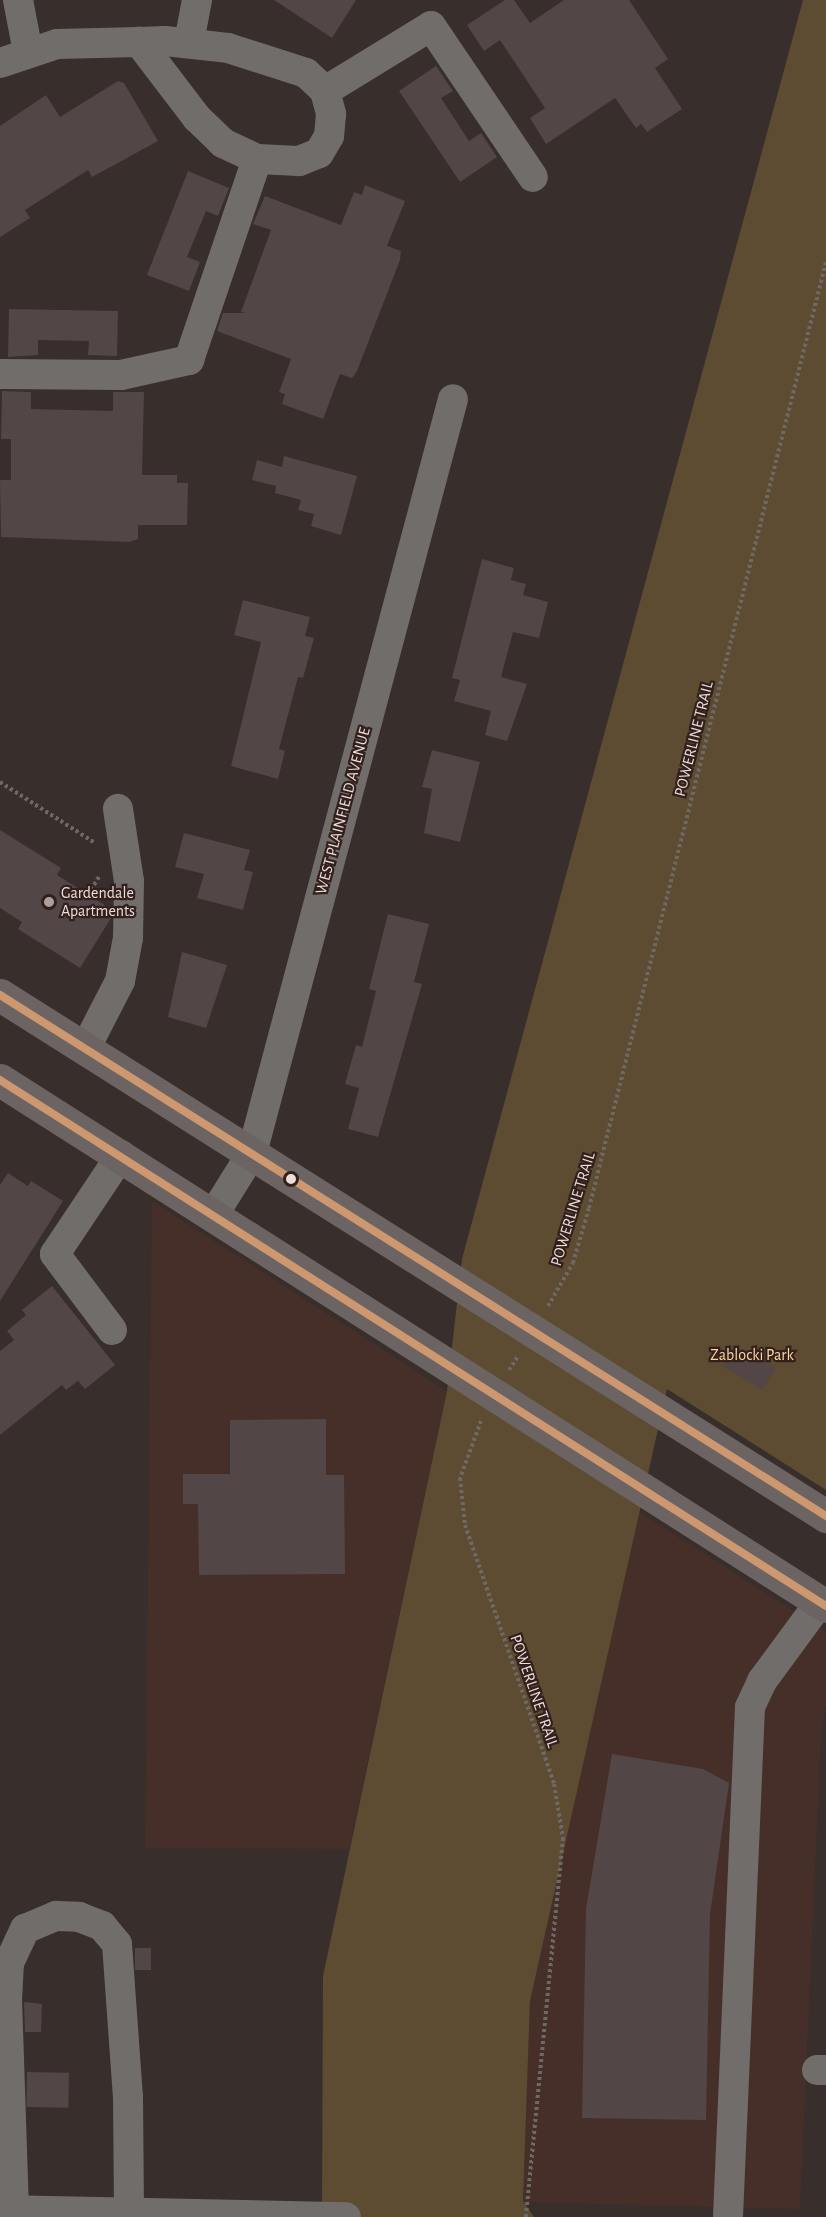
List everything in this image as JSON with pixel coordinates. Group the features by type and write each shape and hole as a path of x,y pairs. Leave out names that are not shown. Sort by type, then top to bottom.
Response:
{"main road":[{"path":"0,995 86,1047 826,1516"},
{"path":"0,1080 214,1214 823,1604"}],"street":[{"path":"18,0 28,51"},
{"path":"189,42 197,0"},
{"path":"325,91 431,26 533,177"},
{"path":"0,63 28,51 57,44 139,42 189,42 228,48 306,73 325,91 331,114 329,136 319,153 299,161 257,159 223,143 197,118 139,42"},
{"path":"0,374 122,375 189,360 257,159"},
{"name":"WEST PLAINFIELD AVENUE","path":"214,1214 252,1153 453,399"},
{"path":"86,1047 120,981 128,938 129,881 118,809"},
{"path":"112,1330 55,1254 121,1155"},
{"path":"728,2217 750,1707 762,1681 823,1604"},
{"path":"129,2213 128,2096 117,1944 102,1926 67,1916 38,1921 25,1929 9,1963 7,2210 247,2216 346,2217"}],"path":[{"name":"POWERLINE TRAIL","path":"526,2217 563,1838 554,1784 476,1562 460,1498 460,1478 475,1433 495,1393 573,1263 589,1208 826,262"},
{"path":"0,782 104,848"},
{"path":"88,895 107,864"}],"shaded area":[{"path":"152,1201 447,1391 349,1849 145,1848"},
{"path":"638,1511 826,1632 826,1703 821,1733 800,2209 523,2202 530,2001"}],"green space":[{"name":"Zablocki Park","path":"803,0 826,0 826,1490 667,1389 530,2001 523,2201 534,2217 322,2217 323,1976 447,1391 462,1259"}],"building":[{"path":"274,0 356,0 332,38"},
{"path":"505,0 514,0 530,23 564,0 629,0 668,59 655,68 682,109 647,132 641,124 636,128 615,98 546,144 530,118 545,108 500,40 484,51 467,25"},
{"path":"436,66 453,91 441,98 469,141 481,133 497,157 460,182 399,91"},
{"path":"118,81 124,83 158,141 92,177 88,170 25,210 30,218 0,237 0,126 46,95 60,117"},
{"path":"188,171 229,188 218,216 206,211 187,257 200,262 189,291 147,275"},
{"path":"365,185 405,201 387,246 401,251 400,260 357,371 352,378 340,374 323,419 282,404 285,394 279,392 291,359 217,331 223,313 246,313 241,312 271,230 253,224 265,196 341,225 354,192 362,195"},
{"path":"9,309 118,311 117,356 88,355 89,341 38,340 38,355 8,357"},
{"path":"2,391 31,392 31,409 113,411 113,392 144,392 142,475 177,475 177,483 188,483 187,525 138,525 138,539 129,542 1,537 0,480 11,480 11,439 1,439"},
{"path":"284,456 357,476 341,535 311,526 314,514 298,510 301,500 275,493 276,486 252,480 257,460 282,467"},
{"path":"482,559 514,568 511,580 526,584 523,595 548,602 539,638 513,632 501,677 527,684 507,741 485,735 491,711 454,701 460,680 452,678"},
{"path":"243,600 310,617 305,636 314,638 303,678 298,677 279,749 285,751 278,779 231,766 261,642 234,635"},
{"path":"432,750 480,762 460,842 424,833 432,789 422,787"},
{"name":"Gardendale Apartments","path":"0,830 61,868 57,875 111,909 111,918 80,968 18,929 22,922 0,908"},
{"path":"184,833 250,850 244,870 253,872 243,910 197,898 204,874 175,867"},
{"path":"388,914 429,924 414,982 422,984 378,1137 348,1129 359,1088 345,1084 356,1045 362,1047 376,991 369,989"},
{"path":"182,952 227,965 206,1028 168,1017"},
{"path":"8,1173 28,1186 31,1181 63,1201 0,1301 0,1185"},
{"path":"52,1286 115,1365 85,1389 78,1381 66,1390 62,1385 0,1435 0,1351 14,1340 7,1331 26,1315 22,1310"},
{"path":"735,1344 775,1368 762,1390 722,1365"},
{"path":"326,1419 326,1475 344,1475 345,1574 199,1575 198,1504 183,1504 183,1474 230,1474 230,1420"},
{"path":"612,1754 703,1769 729,1783 710,1914 706,2120 582,2118 586,1909"},
{"path":"135,1948 151,1948 151,1970 135,1970"},
{"path":"24,2002 42,2004 41,2032 25,2032"},
{"path":"27,2072 69,2073 68,2108 26,2107"}],"transit line":[{"path":"0,995 826,1516"},
{"path":"0,1080 826,1606"}],"place":[{"name":"Gardendale Apartments","path":"49,902"}]}
